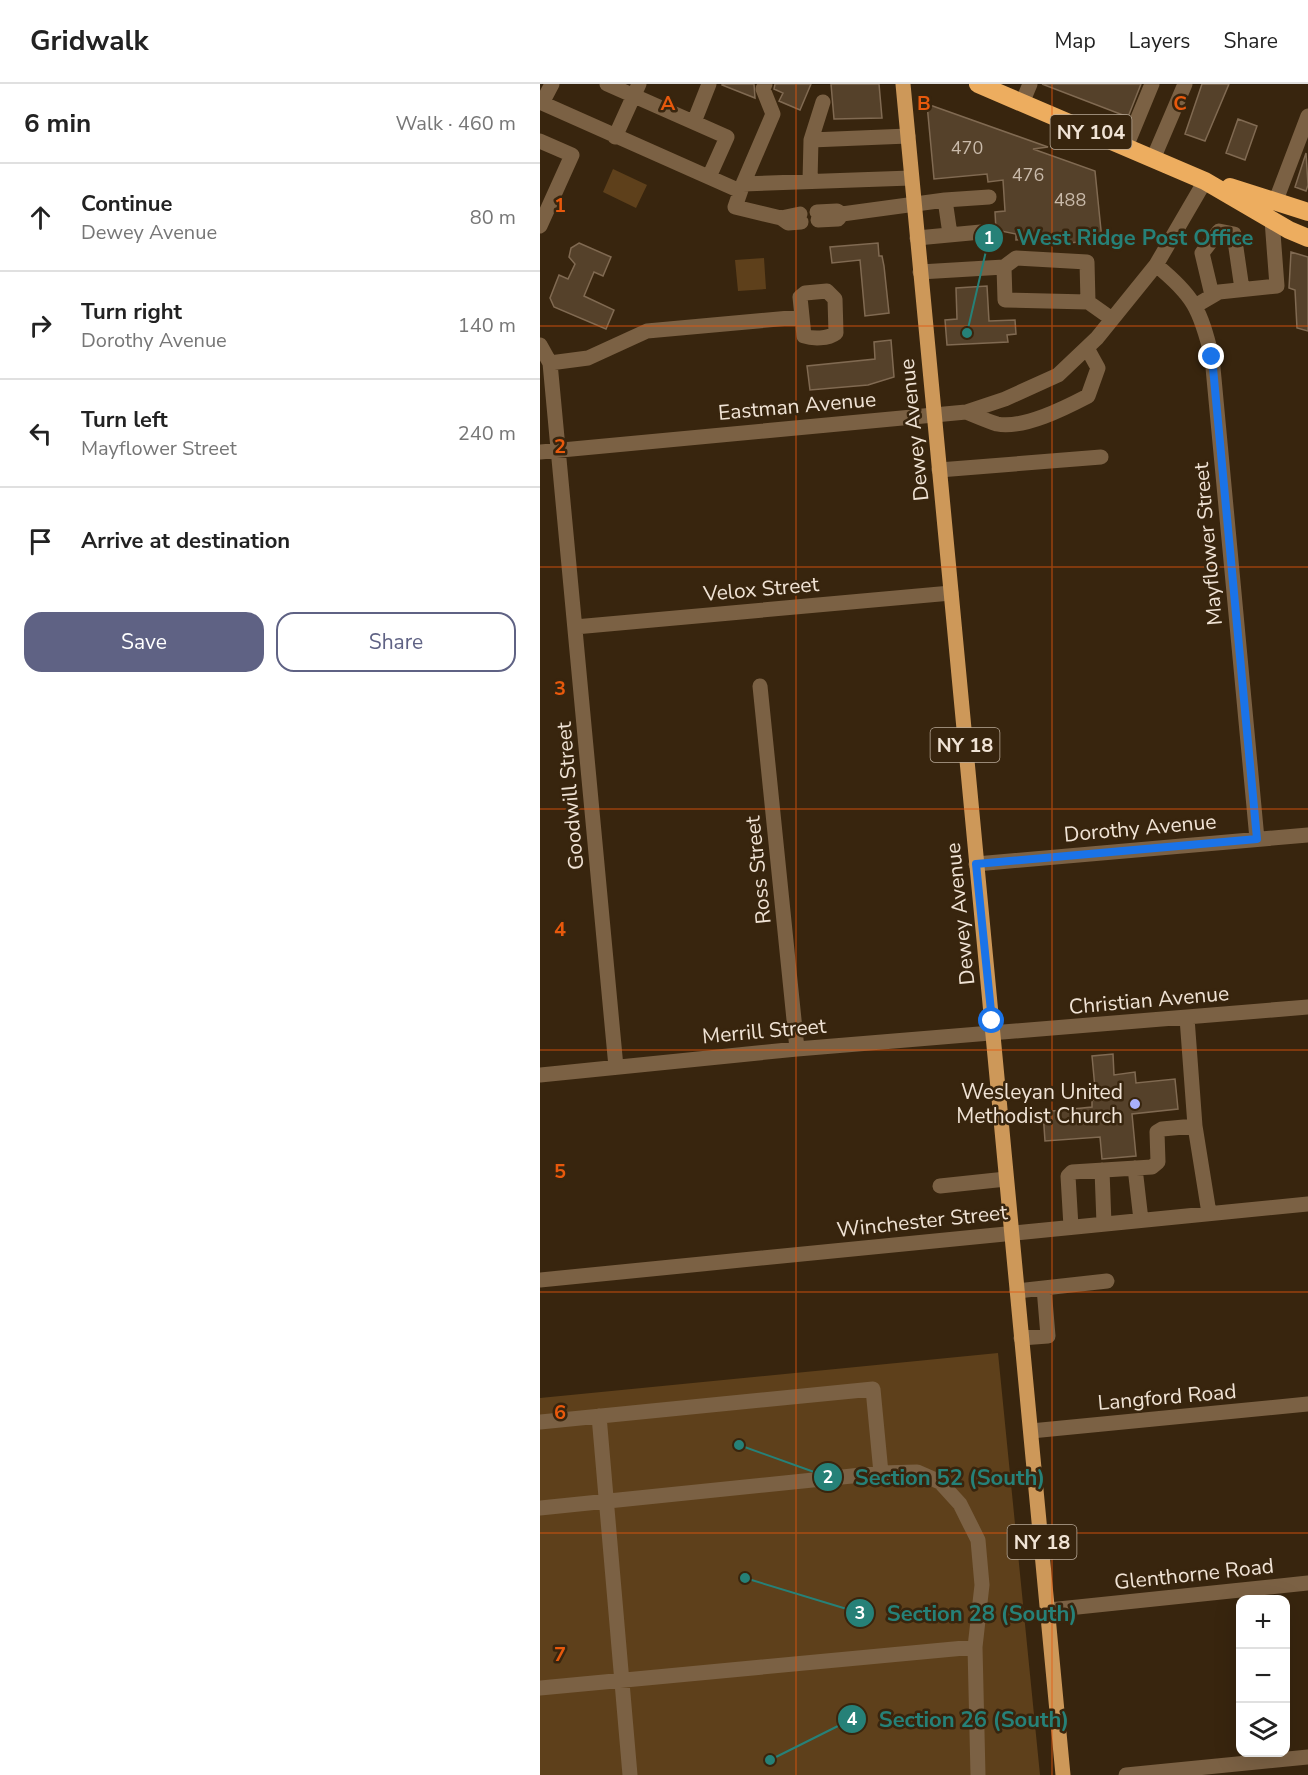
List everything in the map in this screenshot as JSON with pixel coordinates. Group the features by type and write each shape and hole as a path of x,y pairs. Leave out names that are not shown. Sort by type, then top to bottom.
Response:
{"highway":[{"name":"NY 104","path":"978,84 1205,181 1308,238"},
{"name":"NY 104","path":"1205,181 1276,200 1308,212"}],"main road":[{"name":"Dewey Avenue","path":"903,84 1063,1775"}],"street":[{"path":"552,84 541,102 709,177 742,187 810,181 911,178"},
{"path":"607,84 636,90 694,122 727,137 709,177"},
{"path":"694,122 709,84"},
{"path":"765,84 763,88 773,114 735,207 781,218 801,218"},
{"path":"1022,103 1030,84"},
{"path":"1126,147 1152,84"},
{"path":"1154,159 1185,84"},
{"path":"615,137 636,90"},
{"path":"810,181 811,140 823,102"},
{"path":"1276,200 1304,137 1308,116"},
{"path":"811,140 908,136"},
{"path":"540,141 573,155 540,226"},
{"name":"Eastman Avenue","path":"540,452 966,412 1005,399 1059,375 1087,348 1156,265 1205,181"},
{"path":"818,216 838,219 842,214 989,196"},
{"path":"945,200 950,234"},
{"path":"1195,306 1219,292 1277,286 1272,220"},
{"path":"1212,296 1202,254 1219,231 1234,234 1242,289"},
{"path":"917,238 981,232"},
{"path":"920,272 1004,267 1016,258 1088,262 1088,302"},
{"name":"Mayflower Street","path":"1156,265 1184,288 1202,316 1212,357 1257,839"},
{"path":"1004,267 1005,300 1088,302 1112,319"},
{"path":"540,345 550,363 588,358 647,331 801,317"},
{"path":"966,412 999,424 1056,413 1080,401 1088,396 1098,368 1087,348"},
{"name":"Goodwill Street","path":"550,363 616,1067"},
{"path":"939,470 1101,457"},
{"name":"Velox Street","path":"575,627 951,593"},
{"name":"Ross Street","path":"760,686 797,1049"},
{"name":"Dorothy Avenue","path":"976,864 1308,835"},
{"name":"Christian Avenue","path":"993,1034 1308,1007"},
{"path":"1187,1018 1195,1126 1209,1213"},
{"name":"Merrill Street","path":"540,1075 797,1049 993,1034"},
{"path":"1071,1227 1068,1176 1072,1172 1152,1167 1158,1162 1157,1132 1162,1129 1195,1126"},
{"path":"1135,1168 1140,1220"},
{"path":"1102,1170 1104,1224"},
{"path":"940,1186 1006,1179"},
{"name":"Winchester Street","path":"540,1280 1308,1204"},
{"path":"1017,1291 1107,1281"},
{"path":"1021,1338 1048,1336 1044,1288"},
{"path":"540,1422 873,1389 880,1473"},
{"name":"Langford Road","path":"1031,1431 1308,1404"},
{"path":"599,1416 630,1775"},
{"path":"540,1508 880,1473 917,1472 940,1482 960,1504 978,1540 982,1585 975,1647 978,1775"},
{"name":"Glenthorne Road","path":"1049,1610 1308,1583"},
{"path":"540,1688 975,1647"},
{"path":"1126,1775 1308,1757"}],"shaded area":[{"path":"613,169 647,185 636,208 603,192"},
{"path":"764,258 766,289 738,291 735,260"},
{"path":"998,1353 1040,1775 540,1775 540,1398"}],"building":[{"path":"754,84 755,98 722,85"},
{"path":"775,84 811,84 800,110 779,101 783,93 774,89"},
{"path":"831,84 879,84 882,118 834,119"},
{"path":"1042,84 1141,84 1128,117"},
{"path":"1202,84 1229,84 1205,141 1185,134"},
{"path":"927,104 1048,147 1033,149 1095,171 1102,240 1068,243 1051,237 1016,240 1016,234 996,230 995,212 1005,211 1003,180 988,182 987,174 934,179"},
{"path":"1238,119 1257,126 1245,160 1226,153"},
{"path":"1306,153 1308,185 1306,191 1295,187"},
{"path":"579,243 611,257 603,276 594,272 584,296 614,310 606,329 554,307 550,298 559,275 568,279 575,264 569,257 571,248"},
{"path":"878,243 879,256 882,256 884,266 889,313 865,316 860,260 832,263 830,247"},
{"path":"1291,252 1308,257 1308,331 1297,328 1295,290 1289,288"},
{"path":"987,286 989,321 1015,320 1016,334 1007,335 1008,342 947,345 945,320 957,319 956,288"},
{"path":"891,340 894,377 868,385 810,390 807,366 875,359 874,342"},
{"name":"Wesleyan United Methodist Church","path":"1113,1054 1114,1075 1135,1072 1136,1083 1175,1079 1178,1109 1132,1114 1136,1156 1102,1159 1100,1137 1045,1141 1043,1112 1092,1107 1092,1100 1096,1099 1092,1056"}],"place":[{"name":"West Ridge Post Office","path":"967,333"},
{"name":"Wesleyan United Methodist Church","path":"1135,1104"},
{"name":"Section 52 (South)","path":"739,1445"},
{"name":"Section 28 (South)","path":"745,1578"},
{"name":"Section 26 (South)","path":"770,1760"}],"route":[{"path":"992,1021 976,864 1257,839 1212,357"}]}
